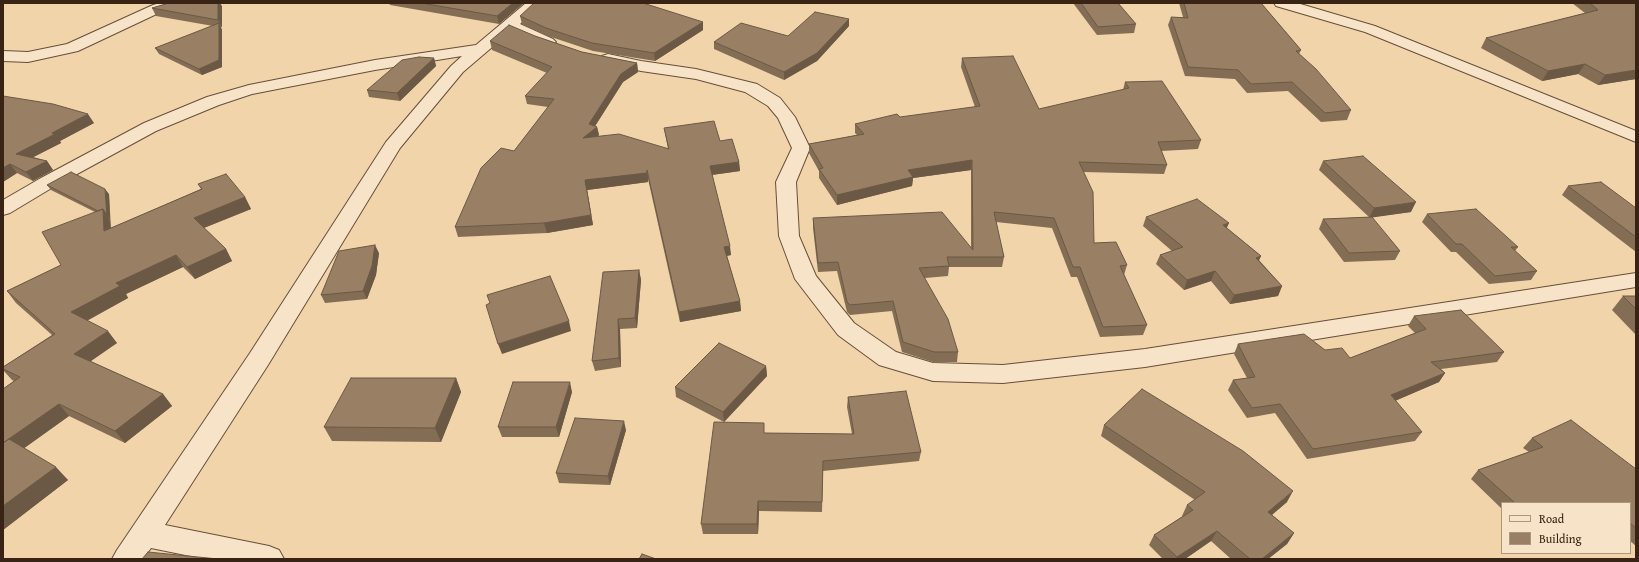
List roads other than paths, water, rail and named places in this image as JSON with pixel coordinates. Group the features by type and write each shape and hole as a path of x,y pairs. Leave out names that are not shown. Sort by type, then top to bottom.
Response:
{"street":[{"path":"3,56 28,57 72,48 158,8 177,3"},
{"path":"127,559 145,534 259,359 392,146 457,69 535,3"},
{"path":"1281,3 1370,29 1636,137"},
{"path":"510,25 542,40 570,49"},
{"path":"3,209 48,182 150,127 213,101 249,90 375,66 482,49"},
{"path":"590,56 641,66 696,74 751,88 774,102 786,117 801,148 786,182 789,236 806,279 846,329 888,360 934,372 1003,374 1137,358 1636,280"},
{"path":"145,534 269,559"}]}
